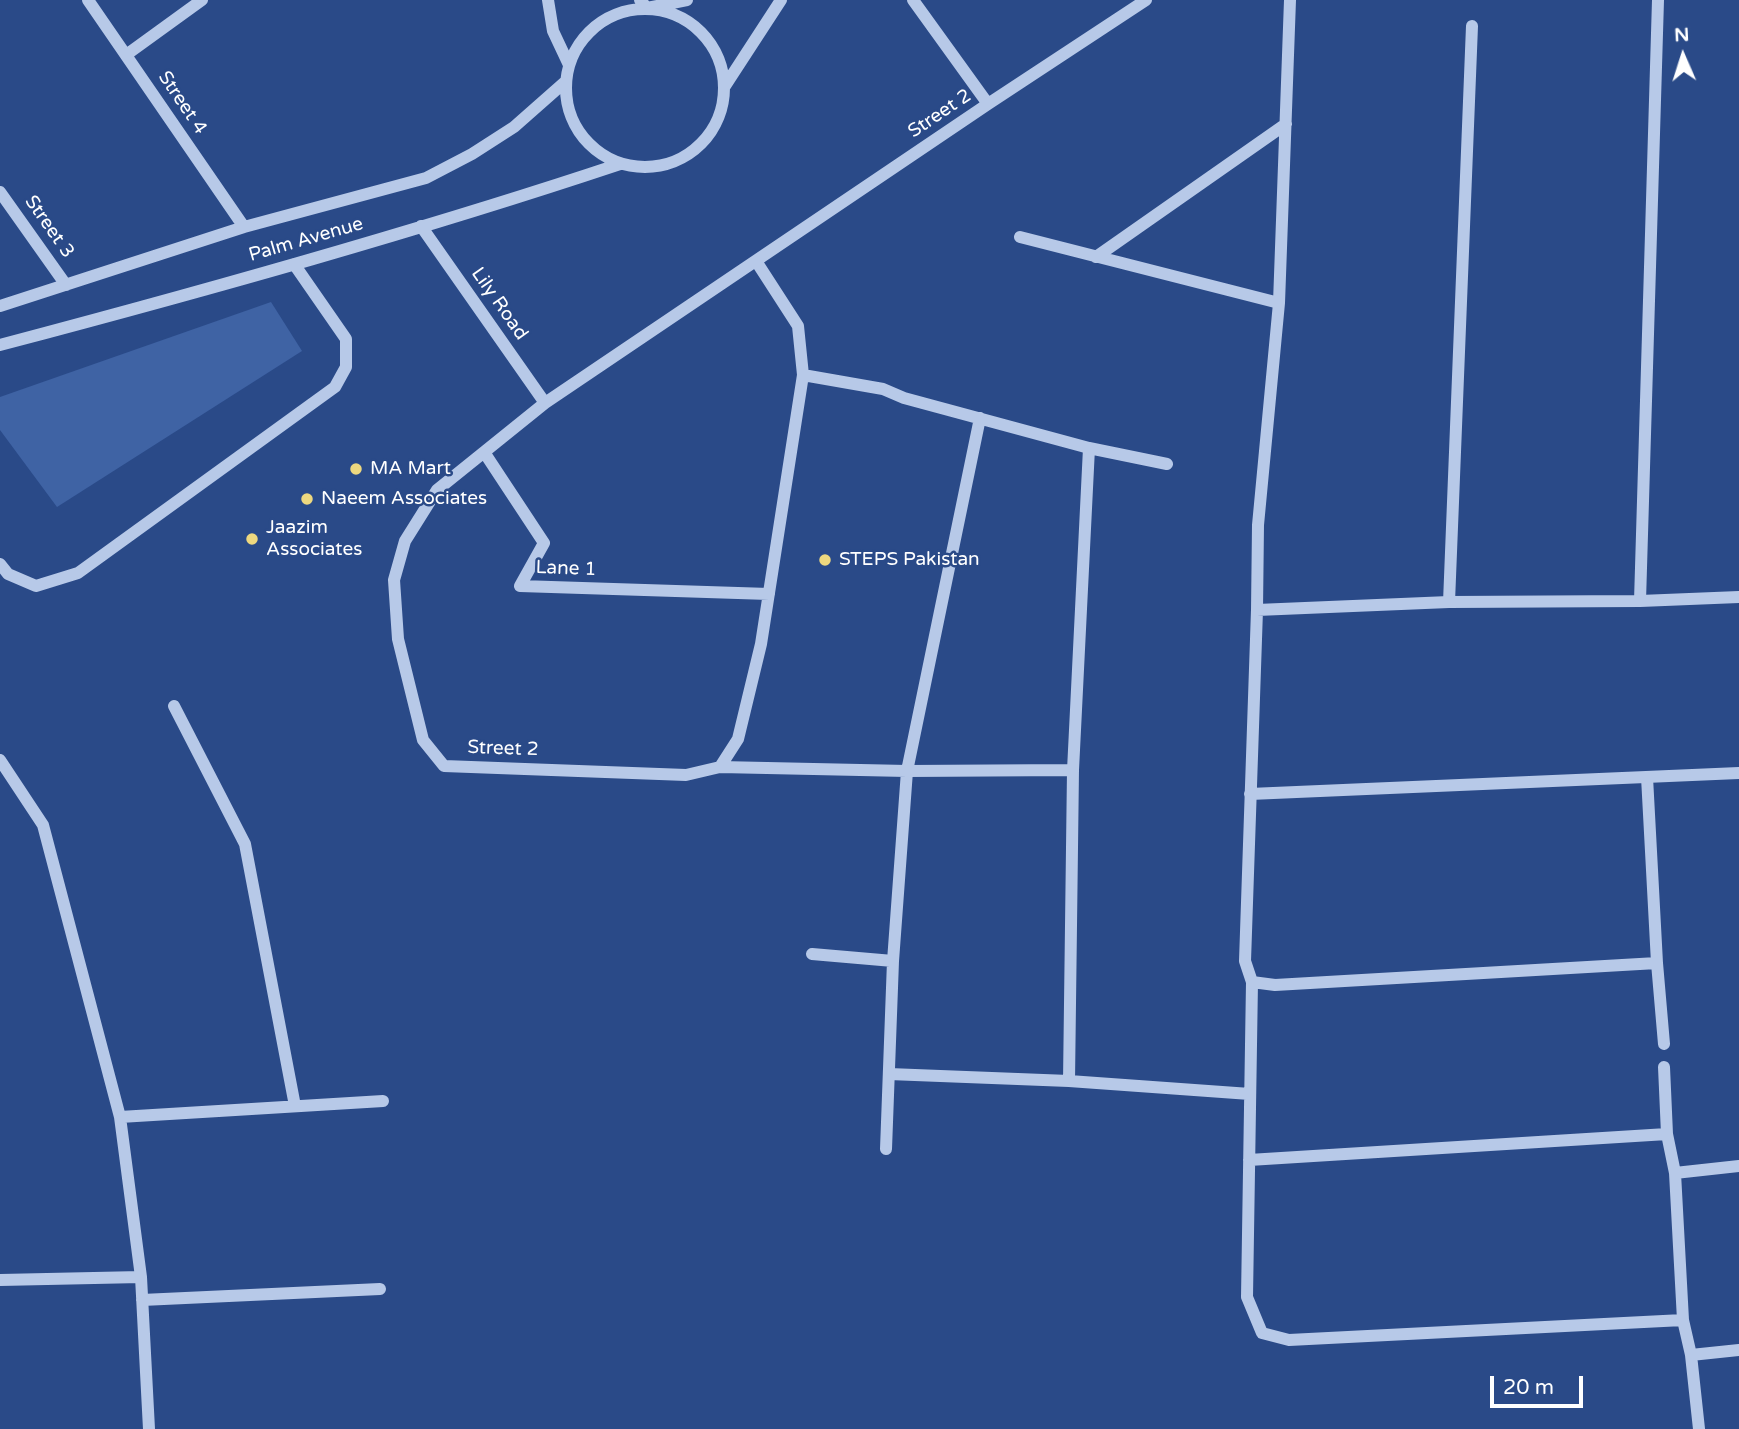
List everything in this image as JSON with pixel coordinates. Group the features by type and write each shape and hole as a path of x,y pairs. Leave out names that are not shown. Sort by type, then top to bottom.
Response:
{"street":[{"name":"Street 4","path":"88,0 244,228"},
{"path":"126,55 202,0"},
{"path":"548,0 553,31 569,65"},
{"path":"643,4 677,14 702,31 719,57 725,86 720,116 704,142 680,160 650,168 620,164 596,152 578,132 567,108 565,82 573,52 591,28 617,12 643,4 687,0"},
{"path":"725,86 781,0"},
{"path":"913,0 988,104"},
{"name":"Street 2","path":"1073,770 906,771 720,767 686,775 444,766 423,740 398,639 394,580 405,541 437,490 545,403 1146,0"},
{"path":"1290,0 1279,303 1258,525 1245,961 1252,982 1247,1297 1262,1333 1289,1340 1683,1320"},
{"path":"1640,601 1658,0"},
{"path":"1449,602 1472,26"},
{"name":"Palm Avenue","path":"0,306 244,228 426,178 514,127 565,82"},
{"path":"1096,257 1286,124"},
{"name":"Palm Avenue","path":"0,345 155,304 502,203 620,164"},
{"name":"Street 3","path":"0,192 66,285"},
{"name":"Lily Road","path":"421,226 545,403"},
{"path":"1020,237 1279,303"},
{"path":"720,767 738,739 761,643 803,375 798,326 756,261"},
{"path":"0,564 8,574 36,586 78,573 335,387 346,367 346,339 293,264"},
{"path":"803,375 883,389 904,398 1089,448 1167,464"},
{"path":"886,1149 893,961 906,771 980,418"},
{"path":"1069,1081 1073,770 1089,448"},
{"name":"Lane 1","path":"484,452 544,543 520,586 769,594"},
{"path":"1257,610 1449,602 1640,601 1739,597"},
{"path":"174,706 245,844 295,1106"},
{"path":"0,760 43,825 120,1117 141,1277 149,1429"},
{"path":"1250,794 1739,773"},
{"path":"1647,777 1664,1044"},
{"path":"812,954 893,961"},
{"path":"1252,982 1275,985 1657,963"},
{"path":"1664,1067 1667,1134 1675,1173 1683,1320 1691,1355 1699,1429"},
{"path":"889,1074 1069,1081 1250,1094"},
{"path":"120,1117 383,1101"},
{"path":"1249,1160 1667,1134"},
{"path":"1675,1173 1739,1166"},
{"path":"0,1280 141,1277"},
{"path":"142,1300 380,1289"},
{"path":"1691,1355 1739,1350"}],"shaded area":[{"path":"271,302 302,351 57,507 0,430 0,397"}],"place":[{"name":"MA Mart","path":"356,469"},
{"name":"Naeem Associates","path":"307,499"},
{"name":"Jaazim Associates","path":"252,539"},
{"name":"STEPS Pakistan","path":"825,560"}]}
